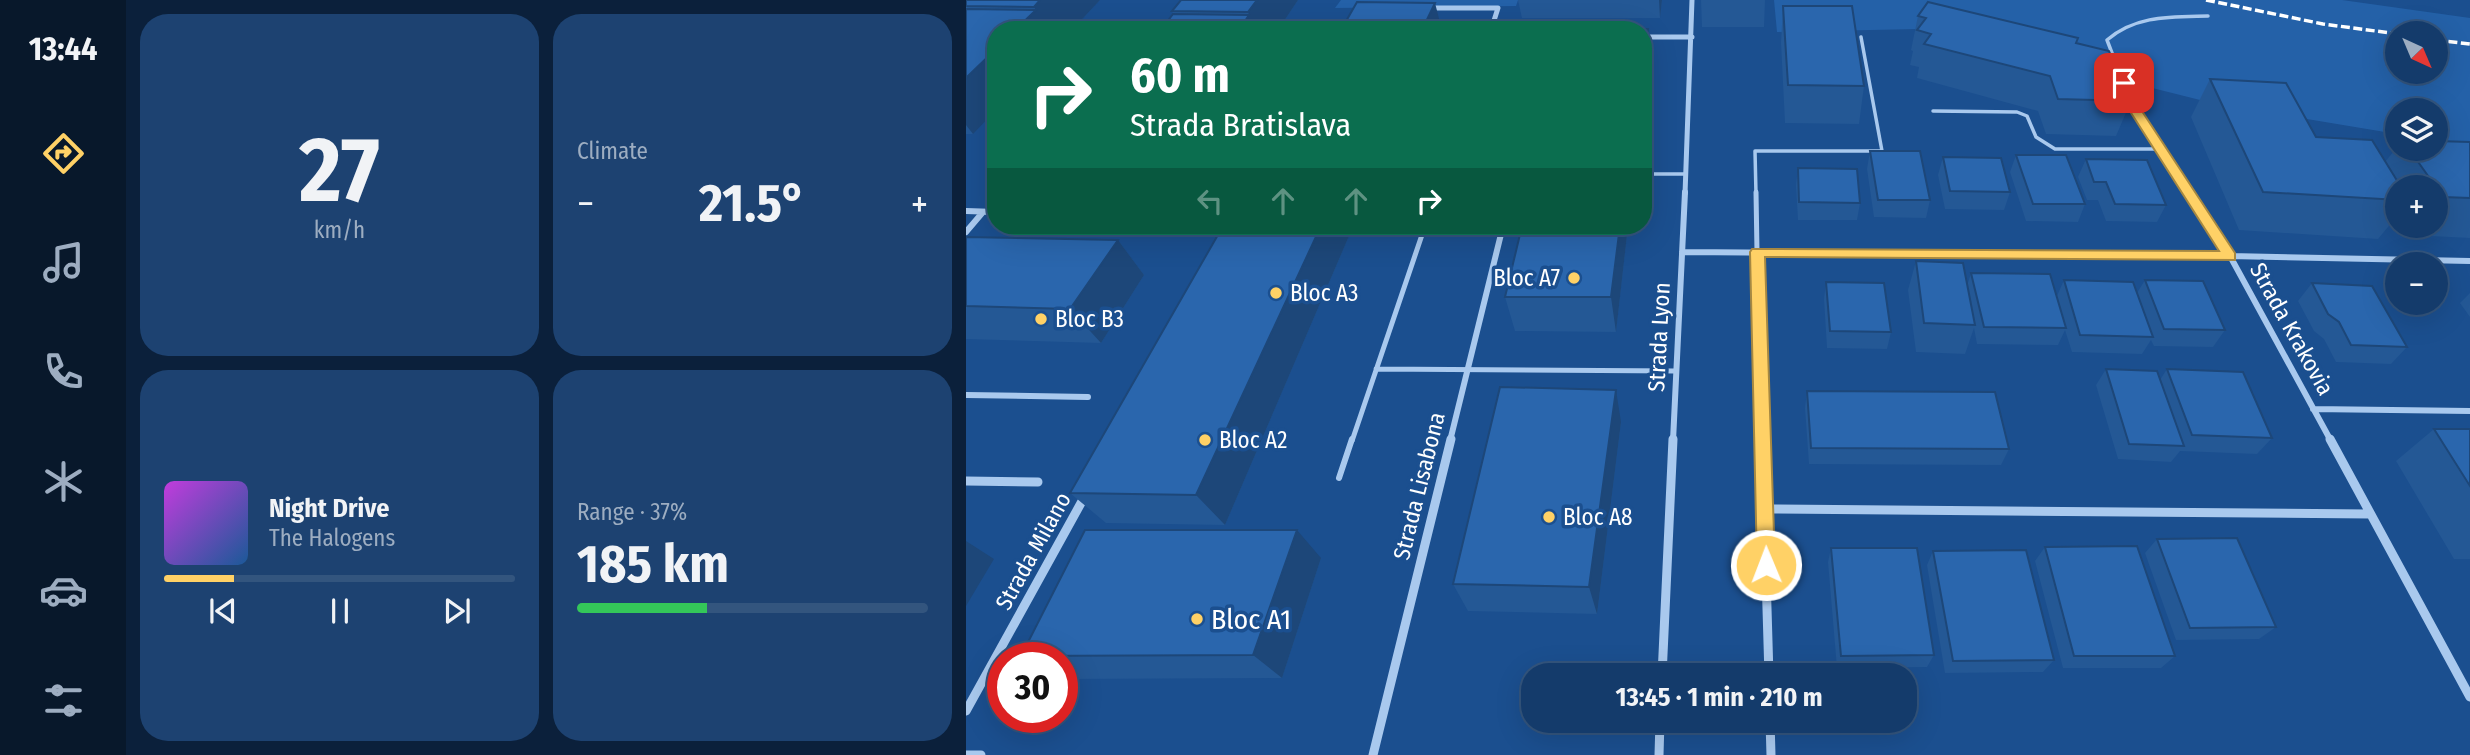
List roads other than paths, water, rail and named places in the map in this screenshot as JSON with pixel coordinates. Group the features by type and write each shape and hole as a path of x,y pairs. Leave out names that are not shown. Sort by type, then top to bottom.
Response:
{"street":[{"name":"Strada Lyon","path":"1663,663 1692,0"},
{"path":"1420,8 1498,8 1494,21"},
{"path":"1652,37 1692,37"},
{"name":"Strada Krakovia","path":"2162,149 2230,256 2470,697"},
{"path":"966,211 987,212"},
{"path":"966,232 983,212"},
{"name":"Strada Lisabona","path":"1373,755 1501,235"},
{"path":"1757,252 1769,663"},
{"path":"1682,253 2230,256 2470,261"},
{"path":"966,395 1088,397"},
{"path":"2314,409 2470,411"},
{"name":"Strada Milano","path":"966,711 1094,480"},
{"path":"966,481 1038,482"},
{"path":"1765,509 2370,514"},
{"path":"1659,755 1660,733"},
{"path":"1770,733 1771,755"},
{"path":"966,755 981,755"}],"lane":[{"name":"Strada Krakovia","path":"2162,149 2132,105 2107,40 2115,32 2141,20 2208,16"},
{"path":"1757,252 1755,150 1881,151 1861,37"},
{"path":"1933,111 2017,112 2027,116 2036,137 2054,149 2162,149"},
{"path":"1652,174 1686,174"},
{"path":"1339,478 1422,235"},
{"path":"1376,369 1676,371"}],"railway":[{"path":"2206,0 2323,24 2385,32"},
{"path":"2448,41 2470,44"}],"place":[{"name":"Bloc A7","path":"1574,278"},
{"name":"Bloc A3","path":"1276,293"},
{"name":"Bloc B3","path":"1041,319"},
{"name":"Bloc A2","path":"1205,440"},
{"name":"Bloc A8","path":"1549,517"},
{"name":"Bloc A1","path":"1197,619"}]}
